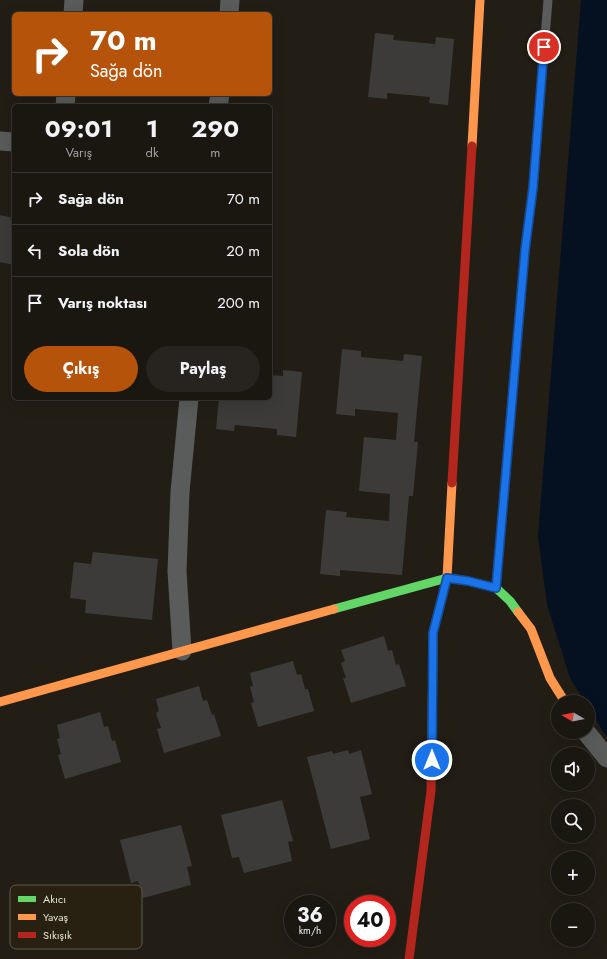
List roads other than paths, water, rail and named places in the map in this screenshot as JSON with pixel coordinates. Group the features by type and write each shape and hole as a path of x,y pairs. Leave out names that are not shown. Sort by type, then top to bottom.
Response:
{"street":[{"path":"73,12 74,0"},
{"path":"229,12 230,0"},
{"path":"409,959 431,791 433,633 447,578 480,0"},
{"path":"0,141 12,142"},
{"path":"182,651 176,571 180,492 189,400"},
{"path":"0,702 447,578 468,581 496,588 510,601 531,629 550,678 561,695"},
{"path":"592,739 607,758"}],"lane":[{"path":"496,588 525,250 533,188 548,0"}],"water":[{"path":"581,0 607,0 607,736 595,718 595,695 581,695 570,678 547,605 538,536"}]}
